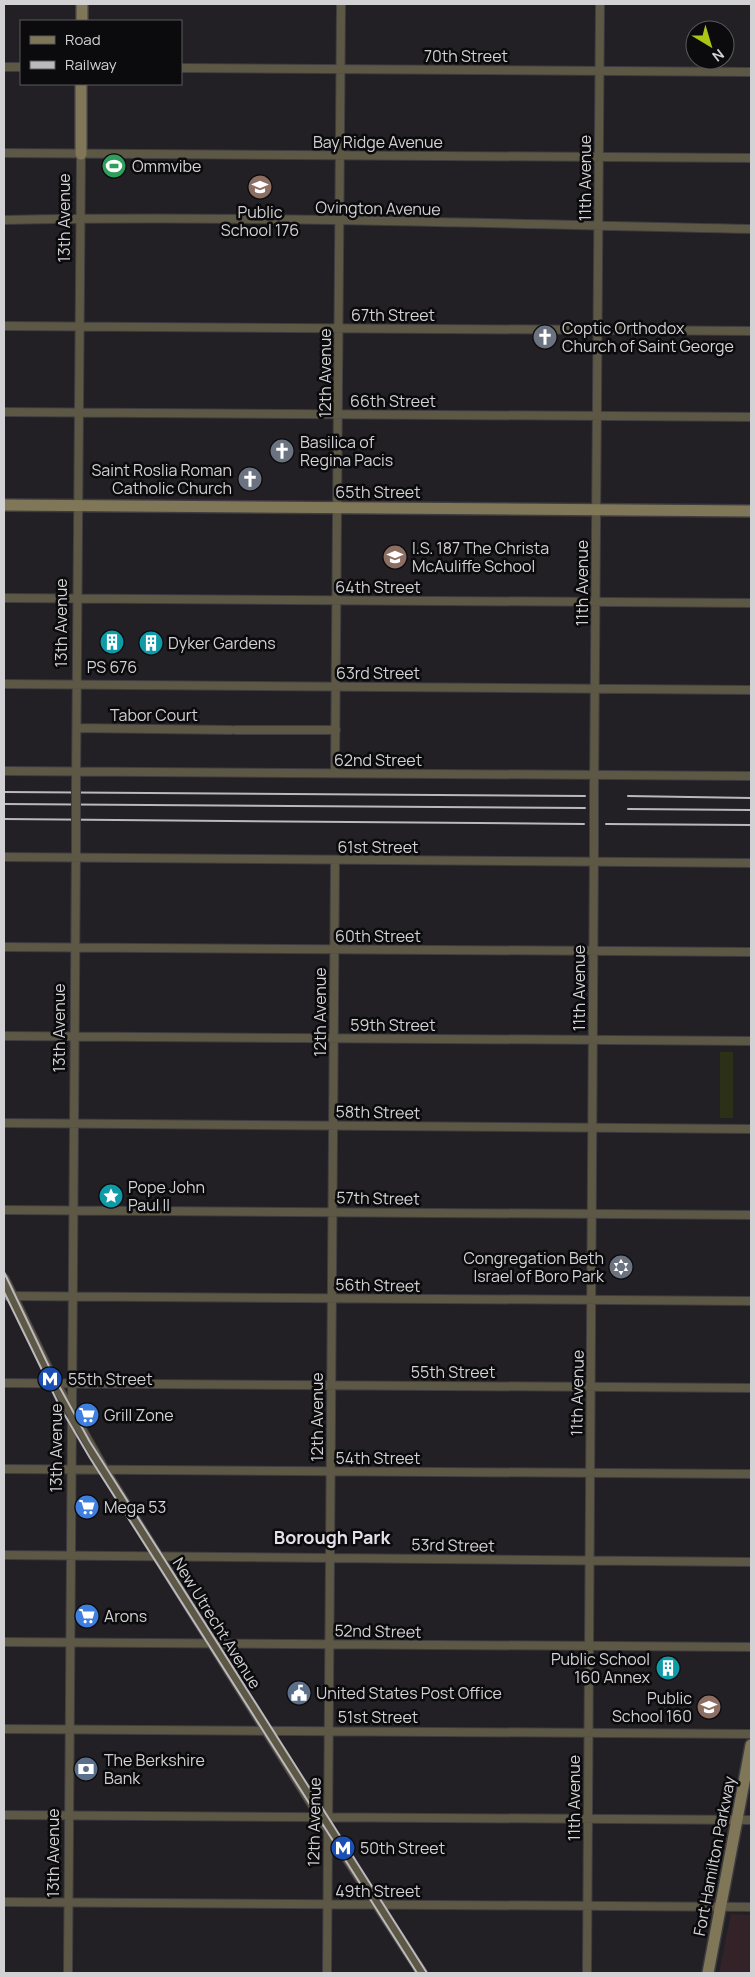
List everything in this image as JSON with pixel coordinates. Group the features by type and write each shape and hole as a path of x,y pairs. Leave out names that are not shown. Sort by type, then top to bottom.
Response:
{"main road":[{"path":"82,4 82,20"},
{"name":"13th Avenue","path":"80,154 81,85"},
{"name":"65th Street","path":"4,505 751,510"},
{"name":"Fort Hamilton Parkway","path":"708,1973 751,1745"}],"street":[{"name":"12th Avenue","path":"335,773 341,4"},
{"name":"11th Avenue","path":"587,1973 600,4"},
{"path":"4,67 20,67"},
{"name":"70th Street","path":"182,68 751,72"},
{"name":"Bay Ridge Avenue","path":"4,153 751,158"},
{"name":"13th Avenue","path":"68,1973 80,154"},
{"name":"Ovington Avenue","path":"4,220 80,218 339,221 751,229"},
{"name":"67th Street","path":"4,326 751,331"},
{"name":"66th Street","path":"4,412 751,418"},
{"name":"64th Street","path":"4,598 751,604"},
{"name":"63rd Street","path":"4,684 751,690"},
{"name":"Tabor Court","path":"77,728 336,730"},
{"name":"62nd Street","path":"4,771 751,776"},
{"name":"61st Street","path":"4,857 751,862"},
{"name":"12th Avenue","path":"327,1973 328,1904 325,1820 330,1644 335,860"},
{"name":"60th Street","path":"4,947 751,952"},
{"name":"59th Street","path":"4,1036 751,1042"},
{"name":"58th Street","path":"4,1123 751,1128"},
{"name":"57th Street","path":"4,1210 751,1215"},
{"name":"New Utrecht Avenue","path":"4,1279 8,1296 104,1470 422,1973"},
{"name":"56th Street","path":"8,1296 751,1301"},
{"name":"55th Street","path":"4,1383 751,1388"},
{"name":"54th Street","path":"4,1469 751,1474"},
{"name":"53rd Street","path":"4,1555 751,1562"},
{"name":"52nd Street","path":"4,1642 751,1647"},
{"name":"51st Street","path":"4,1729 751,1734"},
{"path":"4,1815 325,1820 751,1820"},
{"name":"49th Street","path":"4,1902 751,1907"}],"shaded area":[{"path":"731,1914 751,1915 751,1973 719,1973"}],"green space":[{"path":"720,1052 733,1052 733,1118 720,1118"}],"railway":[{"path":"4,792 585,796"},
{"path":"628,796 751,798"},
{"path":"4,804 585,808"},
{"path":"628,809 751,810"},
{"path":"4,819 584,824"},
{"path":"606,824 751,825"},
{"path":"4,1272 54,1377 90,1442 427,1973"},
{"path":"4,1292 60,1407 90,1458 417,1973"}],"place":[{"name":"Ommvibe","path":"114,166"},
{"name":"Public School 176","path":"260,187"},
{"name":"Coptic Orthodox Church of Saint George","path":"545,337"},
{"name":"Basilica of Regina Pacis","path":"282,451"},
{"name":"Saint Roslia Roman Catholic Church","path":"250,479"},
{"name":"I.S. 187 The Christa McAuliffe School","path":"395,557"},
{"name":"PS 676","path":"112,642"},
{"name":"Dyker Gardens","path":"151,643"},
{"name":"Pope John Paul II","path":"111,1196"},
{"name":"Congregation Beth Israel of Boro Park","path":"621,1267"},
{"name":"55th Street","path":"50,1379"},
{"name":"Grill Zone","path":"87,1415"},
{"name":"Mega 53","path":"87,1507"},
{"name":"Arons","path":"87,1616"},
{"name":"Public School 160 Annex","path":"668,1668"},
{"name":"United States Post Office","path":"299,1693"},
{"name":"Public School 160","path":"709,1707"},
{"name":"The Berkshire Bank","path":"86,1769"},
{"name":"50th Street","path":"343,1848"}],"district":[{"name":"Borough Park","path":"332,1537"}]}
